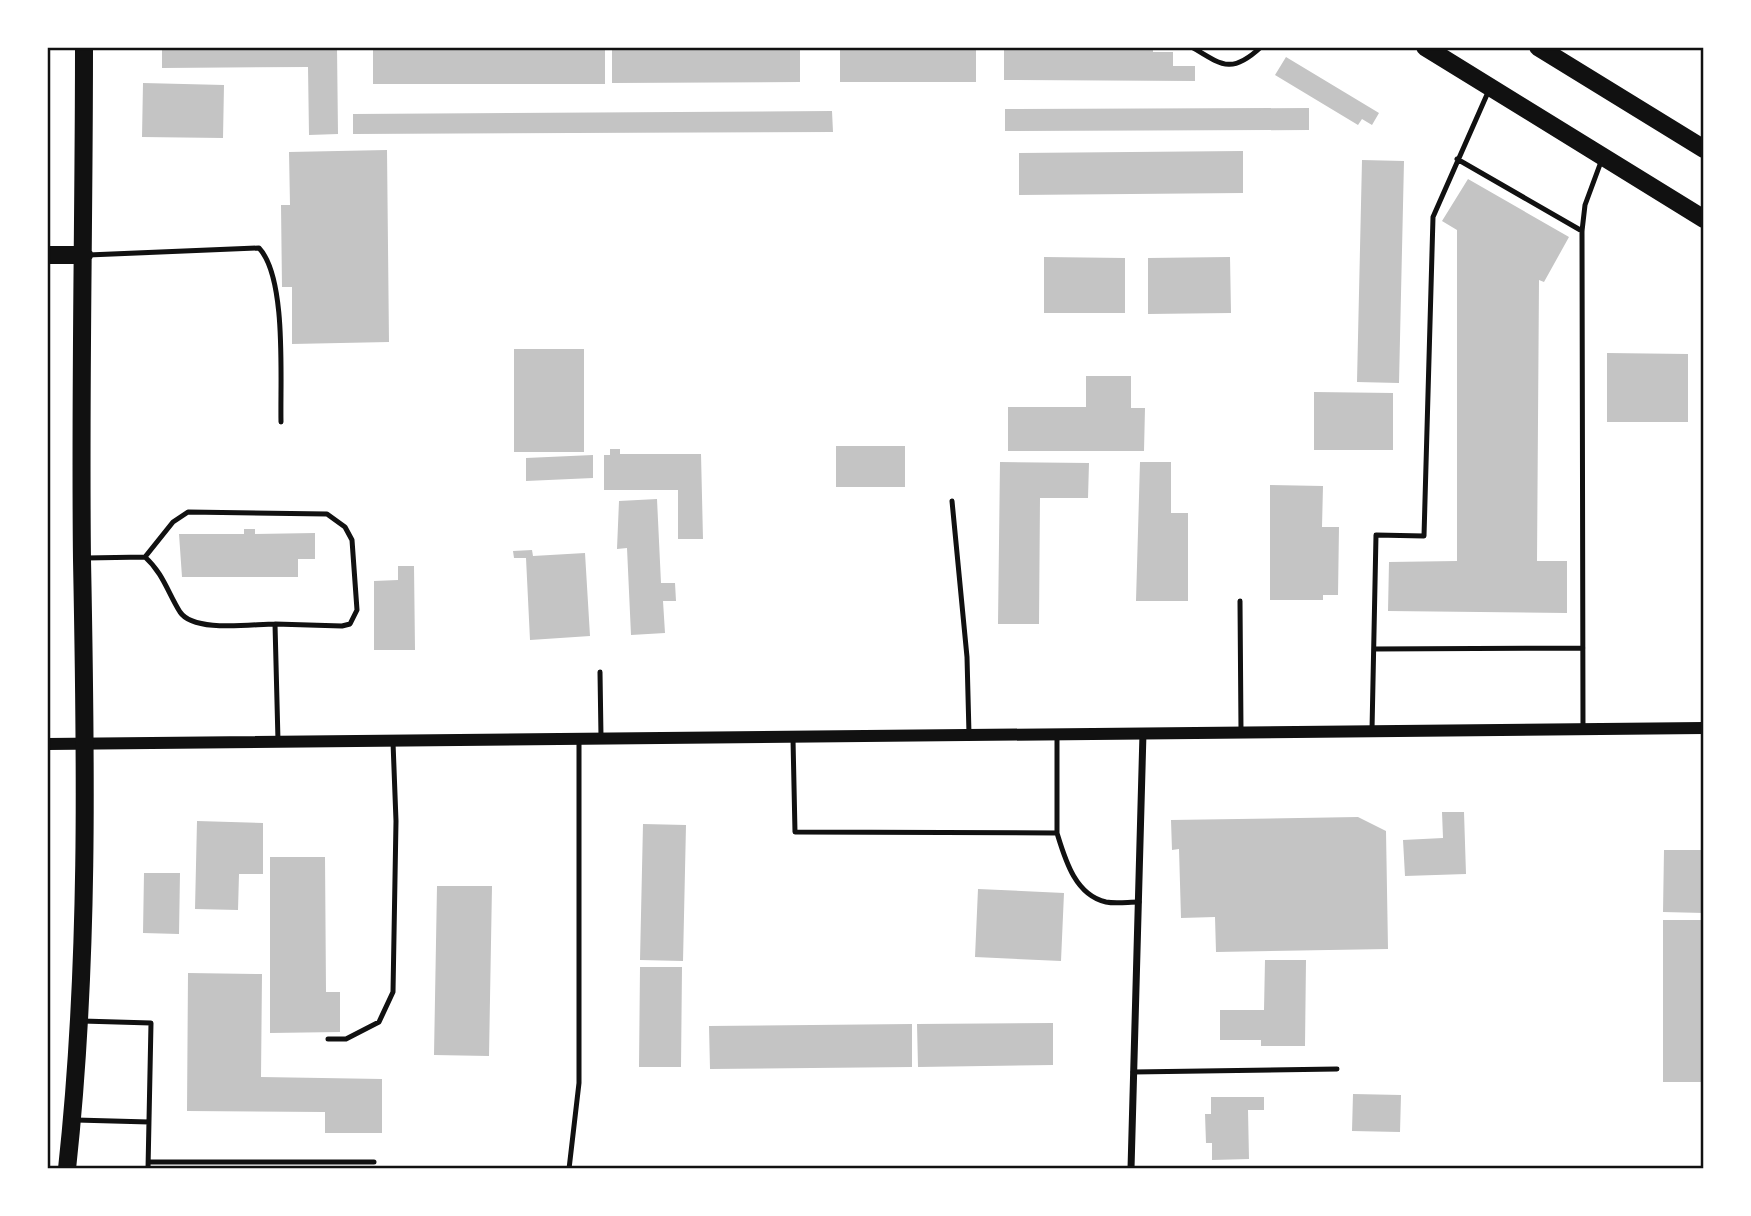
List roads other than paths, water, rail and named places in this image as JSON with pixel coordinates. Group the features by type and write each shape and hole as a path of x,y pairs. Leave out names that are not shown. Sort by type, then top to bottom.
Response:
{"main road":[{"path":"67,1169 79,1021 86,744 82,558 85,47"},
{"path":"1425,47 1704,219"},
{"path":"1538,47 1704,149"},
{"path":"47,255 85,255"}],"street":[{"path":"47,744 1704,728"},
{"path":"1131,1169 1143,733"}],"lane":[{"path":"1192,47 1217,62 1234,66 1246,61 1261,47"},
{"path":"1372,730 1376,535 1424,536 1433,217 1491,87"},
{"path":"1583,729 1582,231 1585,205 1603,156"},
{"path":"1457,159 1582,231"},
{"path":"85,255 259,248 268,258 277,292 281,422"},
{"path":"952,501 967,657 969,734"},
{"path":"82,558 145,557 159,570 181,615 196,625 342,625 349,624 357,610 352,540 345,527 320,512 188,512 173,522 145,557"},
{"path":"1240,601 1241,731"},
{"path":"275,624 278,741"},
{"path":"1374,649 1583,648"},
{"path":"600,672 601,737"},
{"path":"1057,733 1057,833 1066,864 1087,893 1105,902 1139,902"},
{"path":"793,736 796,832 1057,833"},
{"path":"569,1169 579,1083 579,738"},
{"path":"328,1039 346,1039 379,1022 393,992 396,821 393,739"},
{"path":"79,1021 151,1023 149,1166 373,1162"},
{"path":"1133,1072 1337,1069"},
{"path":"72,1120 149,1122"}]}
